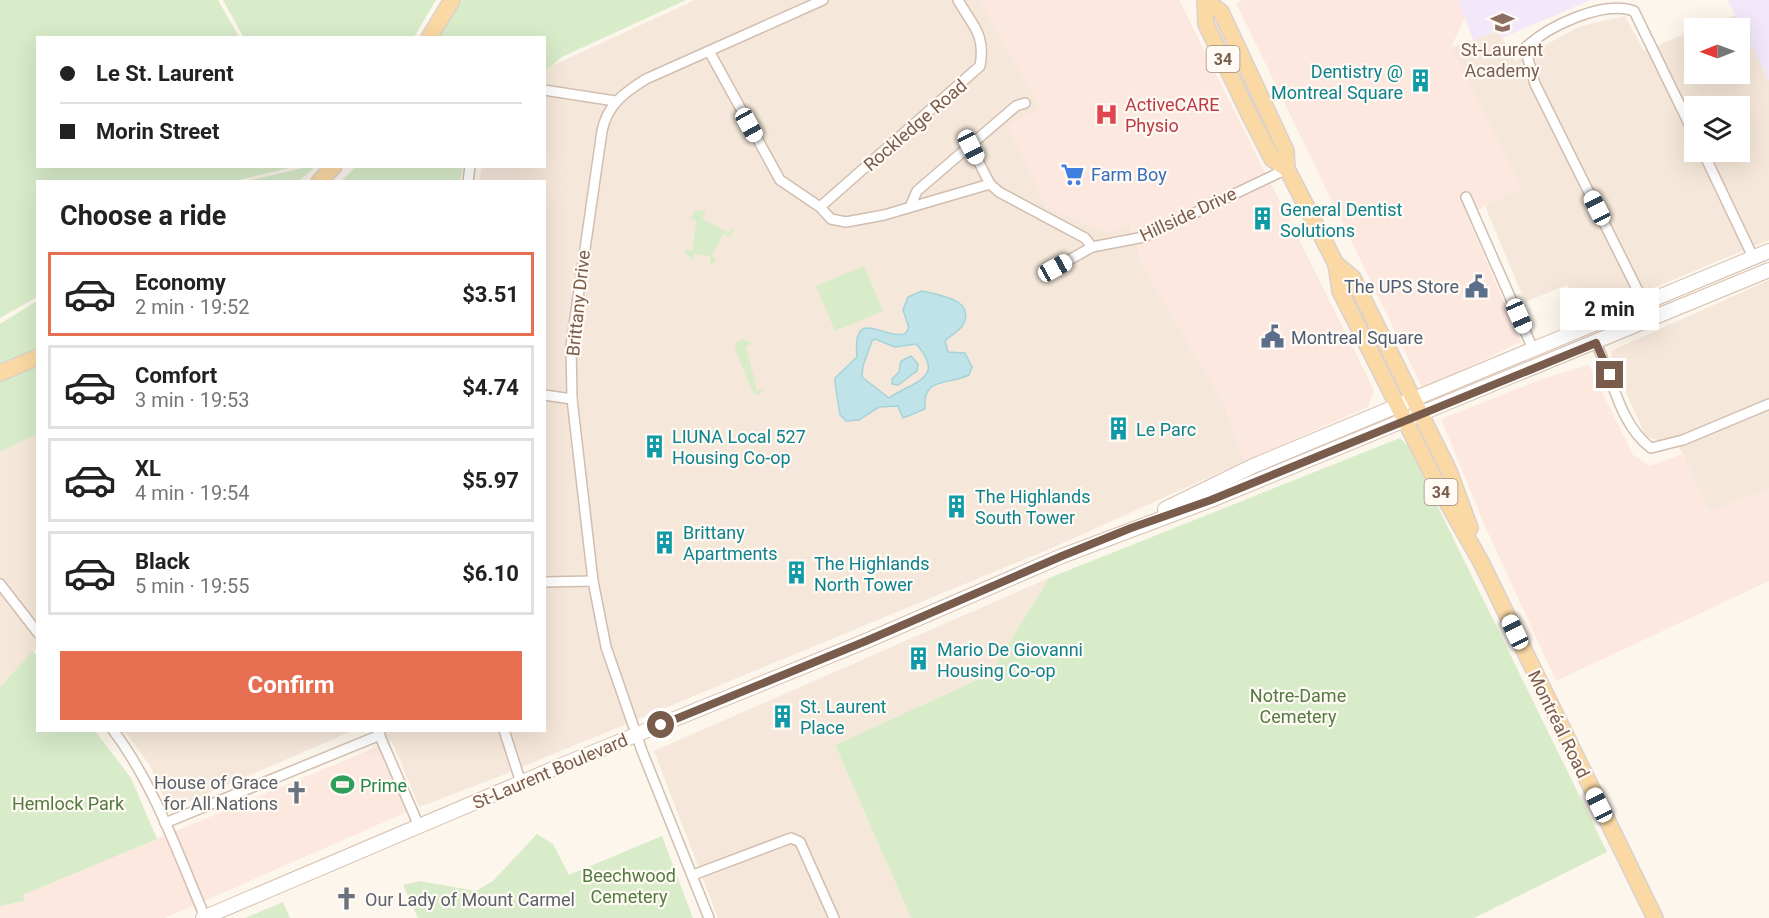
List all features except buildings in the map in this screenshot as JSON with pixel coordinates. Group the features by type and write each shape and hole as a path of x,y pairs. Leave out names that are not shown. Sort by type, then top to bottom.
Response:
{"main road":[{"path":"430,36 452,0"},
{"name":"Montréal Road","path":"1205,0 1221,12 1286,151 1287,169 1336,264 1340,291 1439,488 1481,562 1654,918"},
{"path":"321,180 332,168"},
{"name":"St-Laurent Boulevard","path":"1131,528 1249,468 1769,251"},
{"name":"Montréal Road","path":"1336,264 1353,278 1449,471 1481,562"},
{"name":"St-Laurent Boulevard","path":"204,918 1131,528 1211,500 1769,270"},
{"path":"0,373 36,358"},
{"path":"1296,449 1302,463"}],"street":[{"name":"Brittany Drive","path":"709,918 642,751 638,734 606,648 593,581 572,399 572,335 603,123 615,101 627,90 646,79 823,0"},
{"name":"Rockledge Road","path":"820,207 972,76 980,66 982,55 979,30 958,0"},
{"path":"1644,303 1535,84 1525,48 1547,31 1599,9 1625,8 1634,11 1684,113"},
{"path":"709,51 780,180 820,207 831,219 846,222 910,207 990,184"},
{"path":"546,90 615,101"},
{"path":"910,207 917,191 1016,106 1025,103"},
{"path":"971,147 990,184 999,192 1026,209 1085,238 1092,247"},
{"path":"1707,162 1753,257"},
{"name":"Hillside Drive","path":"1055,268 1092,247 1144,237 1287,169"},
{"path":"1466,197 1533,349"},
{"path":"1596,343 1629,426 1639,439 1651,448 1683,440 1769,404"},
{"path":"546,395 572,399"},
{"path":"546,582 593,581"},
{"path":"0,584 36,629"},
{"path":"115,732 129,751 165,823 204,918"},
{"path":"505,732 521,783"},
{"path":"165,823 379,733 419,826"},
{"path":"693,875 791,838 800,842 834,918"}],"shaded area":[{"path":"695,0 980,0 1041,108 1130,224 1141,262 1224,404 1245,461 1052,548 498,777 419,807 392,741 379,746 372,732 546,732 546,180 479,180 482,168 546,168 546,69"},
{"path":"980,0 1179,0 1374,390 1368,407 1245,461 1224,404 1141,262 1130,224 1107,233 1046,207 1008,125 1041,108"},
{"path":"1243,0 1458,0 1465,16 1451,48 1521,188 1467,215 1521,342 1423,389 1236,3"},
{"name":"St-Laurent Academy","path":"1458,0 1591,0 1502,38 1498,31 1473,40"},
{"path":"1728,0 1769,0 1769,80 1750,44 1750,18 1737,18"},
{"path":"1625,16 1644,51 1684,35 1684,84 1750,84 1750,44 1769,80 1769,240 1581,318 1567,285 1525,302 1485,206 1520,188 1451,48 1498,31 1515,61 1581,26"},
{"path":"1769,280 1769,489 1709,512 1674,436 1661,441 1646,437 1613,364 1611,351"},
{"path":"1589,365 1633,455 1650,466 1682,454 1709,512 1769,489 1769,581 1556,681 1485,526 1441,419 1545,378"},
{"path":"36,434 36,648 0,687 0,452"},
{"path":"1049,578 990,674 835,745 911,918 718,918 654,751"},
{"path":"126,732 350,732 169,810 150,766"},
{"path":"379,746 407,812 165,918 0,918 0,906 25,901 23,895"}],"green space":[{"path":"0,0 218,0 238,36 36,36 36,168 289,168 239,180 36,180 36,298 0,318"},
{"path":"223,0 436,0 415,36 243,36"},
{"path":"462,0 686,0 562,57 546,70 546,36 441,36"},
{"path":"303,168 314,168 300,180 250,180"},
{"path":"355,168 463,168 460,180 342,180"},
{"path":"695,211 706,212 702,218 729,233 733,227 734,230 730,237 723,234 712,255 717,260 710,265 710,256 694,254 693,261 685,253 685,250 692,251 696,224 696,220 690,218"},
{"path":"864,266 883,311 835,331 816,286"},
{"path":"36,302 36,434 0,452 0,324"},
{"path":"742,339 753,344 746,346 757,391 764,390 759,395 754,394 735,350 736,343"},
{"name":"Notre-Dame Cemetery","path":"1400,438 1408,446 1607,852 1474,918 911,918 835,745 990,674 1049,578"},
{"name":"Hemlock Park","path":"33,651 36,655 36,732 96,732 131,778 157,839 23,895 25,901 0,906 0,687"},
{"name":"Beechwood Cemetery","path":"537,834 553,844 569,875 662,836 693,918 418,918 403,885 420,881 476,891 493,881"},
{"path":"283,902 290,918 245,918"}],"water":[{"path":"922,291 953,300 964,309 966,316 963,325 945,341 948,352 965,353 972,367 969,375 931,387 925,399 925,409 903,418 898,406 879,407 859,420 846,421 840,415 835,378 857,357 859,332 864,328 896,335 905,334 909,328 903,310 908,297","holes":["875,339 895,347 916,344 925,356 928,365 923,378 889,398 862,377 863,366 872,341"]},
{"path":"911,356 918,364 917,371 898,385 892,384 892,379 899,372 901,361"}],"place":[{"name":"St-Laurent Academy","path":"1502,23"},
{"name":"Dentistry @ Montreal Square","path":"1421,81"},
{"name":"ActiveCARE Physio","path":"1107,114"},
{"name":"Farm Boy","path":"1073,174"},
{"name":"General Dentist Solutions","path":"1262,219"},
{"name":"The UPS Store","path":"1477,286"},
{"name":"Montreal Square","path":"1273,337"},
{"name":"Le Parc","path":"1118,429"},
{"name":"LIUNA Local 527 Housing Co-op","path":"654,446"},
{"name":"The Highlands South Tower","path":"957,506"},
{"name":"Brittany Apartments","path":"665,542"},
{"name":"The Highlands North Tower","path":"796,573"},
{"name":"Mario De Giovanni Housing Co-op","path":"919,659"},
{"name":"St. Laurent Place","path":"782,716"},
{"name":"Prime","path":"342,785"},
{"name":"House of Grace for All Nations","path":"296,792"},
{"name":"Our Lady of Mount Carmel","path":"347,899"}],"route":[{"path":"661,725 866,641 1062,556 1131,528 1157,521 1211,500 1596,343 1610,375"}]}
